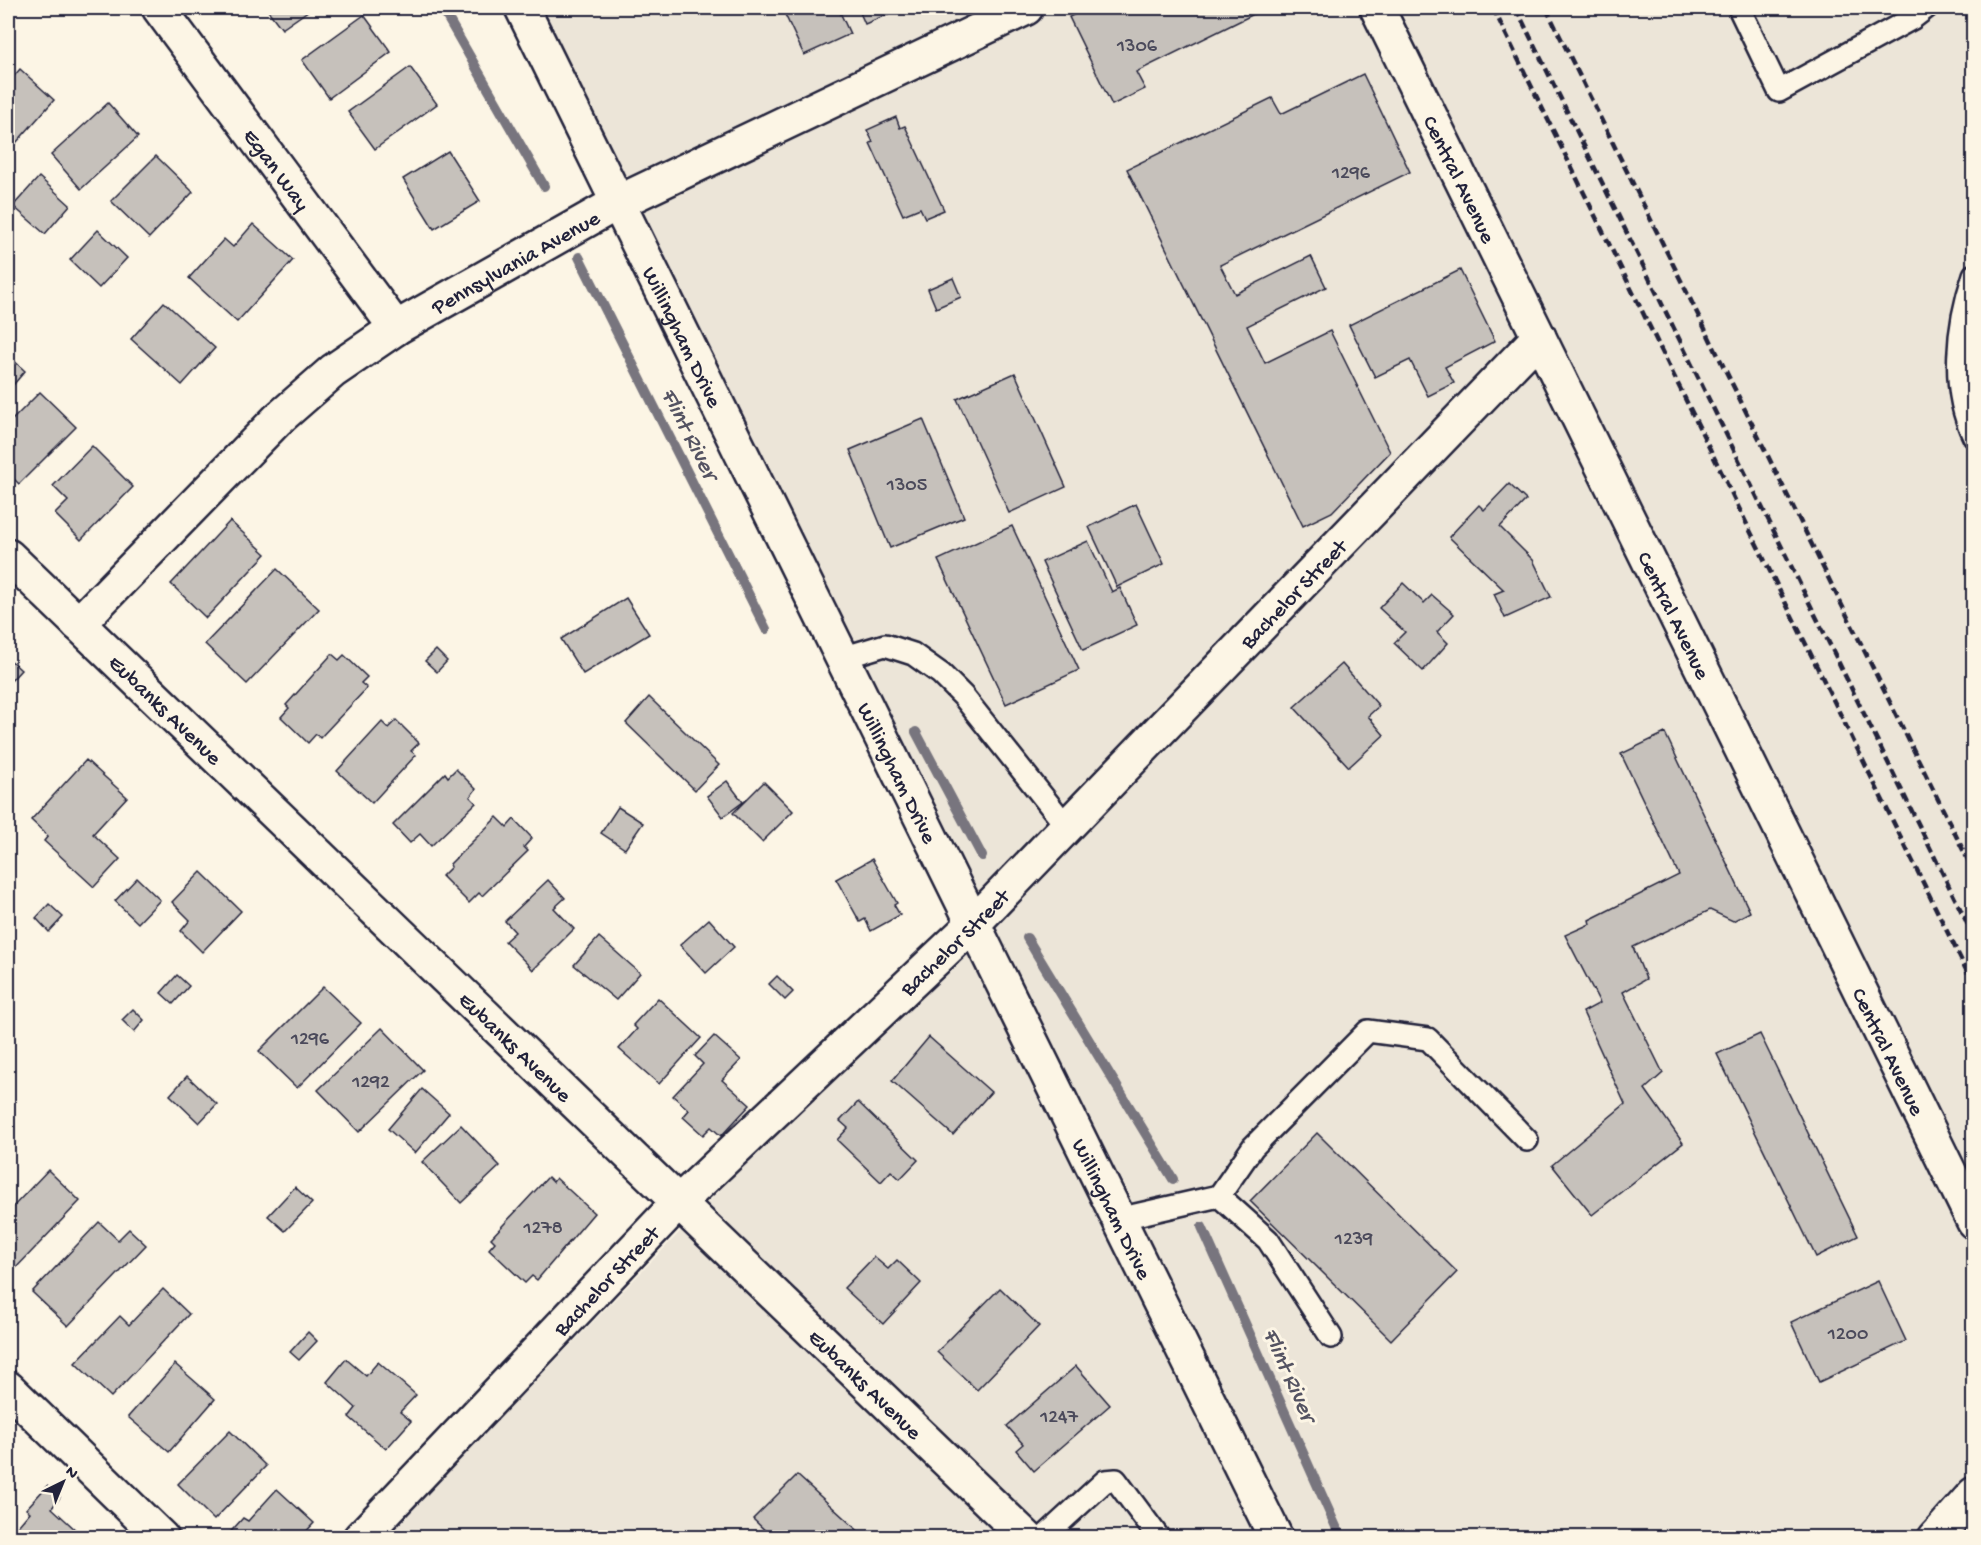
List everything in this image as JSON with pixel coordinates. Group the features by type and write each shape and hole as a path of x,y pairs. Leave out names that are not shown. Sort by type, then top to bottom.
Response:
{"street":[{"name":"Egan Way","path":"159,8 396,328"},
{"name":"Willingham Drive","path":"522,8 1276,1538"},
{"name":"Pennsylvania Avenue","path":"78,624 277,420 333,371 396,328 617,203 1026,8"},
{"name":"Central Avenue","path":"1377,8 1974,1222"},
{"name":"Bachelor Street","path":"360,1538 679,1202 973,924 1539,337"},
{"name":"Eubanks Avenue","path":"8,556 1027,1538"},
{"path":"8,1388 162,1538"},
{"path":"1935,1538 1974,1494"}],"lane":[{"path":"1739,8 1779,91 1913,18 1926,8"},
{"path":"1974,275 1958,349 1962,414 1974,437"},
{"path":"842,658 885,645 913,654 941,674 963,696 1067,827"},
{"path":"1118,1220 1219,1196 1253,1147 1368,1030 1428,1039 1527,1140"},
{"path":"1219,1196 1268,1240 1331,1337"},
{"path":"1043,1538 1105,1480 1116,1480 1159,1538"}],"shaded area":[{"path":"503,8 1973,8 1973,1537 384,1538 961,941"}],"building":[{"path":"266,8 312,8 282,29"},
{"path":"782,8 838,8 850,34 804,55"},
{"path":"858,8 902,8 865,24"},
{"path":"1088,8 1266,8 1136,72 1145,89 1112,105 1069,17"},
{"path":"364,15 391,52 329,98 302,60"},
{"path":"410,67 437,104 375,149 348,112"},
{"path":"20,69 54,100 8,152 8,83"},
{"path":"1363,74 1410,172 1220,265 1235,294 1311,256 1326,287 1247,326 1265,363 1330,331 1390,452 1332,512 1303,526 1127,169 1272,98 1281,114"},
{"path":"108,103 138,137 81,189 51,155"},
{"path":"896,117 900,128 905,126 944,210 925,218 920,208 903,215 870,143 873,142 867,130"},
{"path":"448,151 480,201 434,229 403,179"},
{"path":"156,156 193,192 149,238 111,201"},
{"path":"39,177 70,205 45,234 13,206"},
{"path":"253,224 293,260 237,322 189,278 224,239 233,247"},
{"path":"98,230 127,258 99,288 70,260"},
{"path":"1460,270 1495,341 1445,367 1454,383 1428,396 1410,360 1375,377 1349,325"},
{"path":"953,278 961,297 936,308 928,289"},
{"path":"164,302 215,348 182,385 131,339"},
{"path":"8,355 25,371 8,391"},
{"path":"1015,373 1066,487 1009,513 957,399"},
{"path":"40,392 76,427 19,484 8,473 8,424"},
{"path":"923,419 964,517 890,548 850,450"},
{"path":"92,446 133,487 81,540 55,514 68,501 53,486"},
{"path":"1509,484 1526,500 1500,527 1533,560 1551,597 1505,618 1494,594 1504,590 1449,537 1479,505 1484,510"},
{"path":"1136,504 1164,564 1117,587 1089,527"},
{"path":"230,521 266,554 206,618 171,584"},
{"path":"1012,526 1079,670 1006,704 938,560"},
{"path":"1088,541 1112,592 1120,588 1137,625 1083,650 1042,562"},
{"path":"277,569 319,609 247,684 205,644"},
{"path":"1403,583 1424,603 1432,595 1454,614 1437,632 1448,643 1423,671 1394,643 1405,632 1379,608"},
{"path":"626,598 649,634 583,674 561,639"},
{"path":"436,650 447,661 437,672 425,661"},
{"path":"332,654 339,660 344,655 367,677 361,683 367,688 320,738 316,734 308,743 281,717 289,708 286,705"},
{"path":"8,658 21,670 8,684"},
{"path":"1342,664 1379,706 1368,716 1384,735 1349,767 1294,707"},
{"path":"649,697 719,765 695,790 626,723"},
{"path":"396,720 419,743 411,751 416,755 372,803 337,771 382,722 388,728"},
{"path":"1665,733 1750,912 1733,921 1710,910 1633,947 1646,979 1623,992 1663,1073 1645,1089 1683,1143 1592,1215 1552,1165 1625,1104 1583,1012 1600,1003 1565,935 1590,924 1589,920 1679,875 1621,754"},
{"path":"86,760 127,797 93,834 120,859 94,887 44,841 48,836 31,820"},
{"path":"456,769 476,789 470,797 476,803 431,846 420,834 410,843 393,825 445,773 448,777"},
{"path":"727,781 743,802 723,817 707,796"},
{"path":"764,782 793,811 762,842 733,813"},
{"path":"618,807 643,823 625,849 601,833"},
{"path":"497,817 507,827 514,819 532,838 524,847 528,851 482,896 479,893 469,903 442,876 451,867 450,864"},
{"path":"872,859 897,903 894,905 900,915 871,931 865,919 860,922 836,879"},
{"path":"201,872 241,911 202,952 181,931 190,920 172,902"},
{"path":"137,878 160,900 138,923 115,901"},
{"path":"548,880 565,898 554,908 574,929 533,970 505,941 515,932 505,921"},
{"path":"49,904 63,917 49,932 36,918"},
{"path":"709,919 734,947 706,973 680,945"},
{"path":"599,937 640,973 616,1000 574,965"},
{"path":"177,975 189,986 173,1004 161,993"},
{"path":"777,976 793,992 785,1000 769,984"},
{"path":"323,987 361,1023 297,1088 259,1051"},
{"path":"658,998 701,1038 659,1084 619,1049 637,1029 633,1025"},
{"path":"133,1009 144,1020 134,1032 122,1020"},
{"path":"382,1028 423,1070 359,1132 318,1090"},
{"path":"1760,1034 1858,1236 1816,1257 1717,1054"},
{"path":"714,1036 741,1060 722,1080 750,1105 721,1136 711,1127 703,1135 683,1117 689,1110 673,1096 703,1064 695,1056"},
{"path":"929,1037 991,1092 953,1135 892,1081"},
{"path":"187,1076 217,1104 199,1123 170,1095"},
{"path":"422,1089 449,1113 415,1153 388,1129"},
{"path":"858,1102 918,1160 900,1179 891,1171 881,1182 837,1140 848,1128 840,1121"},
{"path":"461,1125 500,1166 461,1203 422,1162"},
{"path":"1317,1133 1457,1272 1391,1340 1250,1201"},
{"path":"48,1170 80,1201 13,1271 8,1266 8,1212"},
{"path":"548,1177 553,1182 556,1178 594,1213 537,1280 532,1276 525,1283 489,1249 495,1242 491,1238"},
{"path":"295,1187 312,1203 285,1231 268,1216"},
{"path":"99,1222 118,1240 129,1229 146,1245 68,1326 32,1292"},
{"path":"874,1257 888,1269 897,1260 921,1283 883,1324 844,1288"},
{"path":"1878,1281 1906,1341 1819,1382 1791,1322"},
{"path":"1000,1288 1039,1326 977,1390 937,1352"},
{"path":"163,1289 189,1314 111,1397 75,1363 120,1316 129,1325"},
{"path":"308,1332 317,1341 299,1360 290,1352"},
{"path":"346,1359 366,1376 378,1362 416,1395 400,1412 411,1421 386,1449 349,1417 356,1408 327,1382"},
{"path":"175,1364 215,1399 169,1452 128,1417"},
{"path":"1076,1366 1110,1405 1034,1471 1016,1450 1023,1444 1007,1426"},
{"path":"230,1431 266,1466 214,1520 178,1484"},
{"path":"797,1475 866,1538 773,1538 753,1519"},
{"path":"47,1486 60,1497 52,1508 78,1532 74,1538 8,1538 30,1512 26,1509"},
{"path":"277,1489 314,1523 300,1538 225,1538 243,1518 248,1521"}],"waterway":[{"name":"Flint River","path":"442,8 544,186"},
{"name":"Flint River","path":"579,257 766,629"},
{"name":"Flint River","path":"916,732 982,856"},
{"name":"Flint River","path":"1027,938 1173,1179"},
{"name":"Flint River","path":"1202,1227 1341,1538"}],"railway":[{"path":"1493,8 1974,986"},
{"path":"1516,8 1974,937"},
{"path":"1546,8 1974,872"}]}
